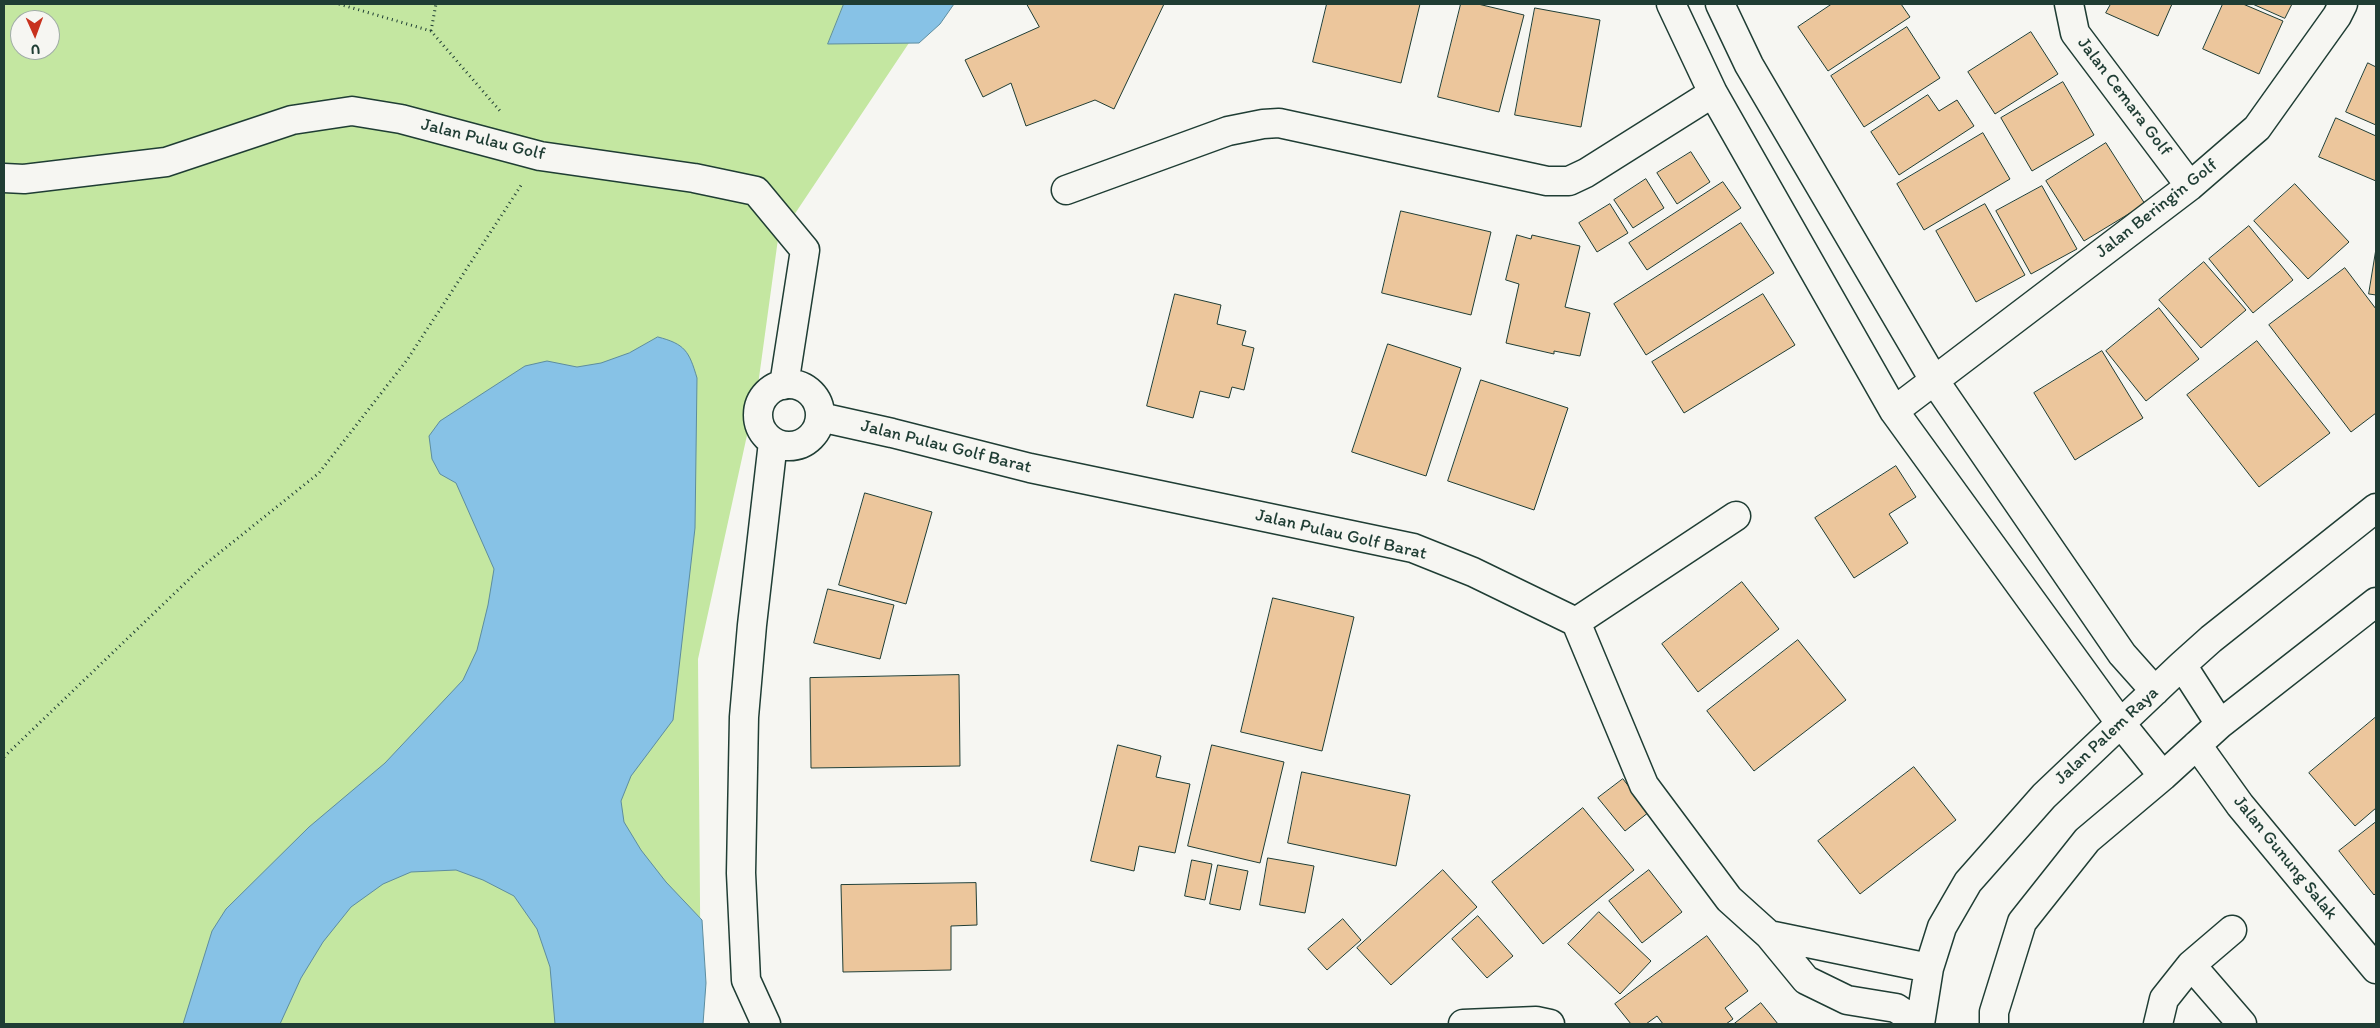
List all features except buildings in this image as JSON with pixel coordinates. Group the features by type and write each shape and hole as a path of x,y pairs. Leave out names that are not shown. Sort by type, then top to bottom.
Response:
{"street":[{"path":"1671,4 1713,93 1894,411 2121,724 2163,776"},
{"path":"1720,4 1749,65 1934,380 2122,654 2155,691"},
{"name":"Jalan Cemara Golf","path":"2069,4 2075,33 2190,186"},
{"name":"Jalan Beringin Golf","path":"1894,411 2190,186 2257,128 2337,16 2343,4"},
{"path":"1066,190 1228,131 1262,124 1279,123 1547,181 1569,181 1586,173 1713,93"},
{"name":"Jalan Pulau Golf","path":"14,179 166,162 292,120 352,111 400,119 540,156 694,178 756,191 805,250 784,385"},
{"path":"784,385 795,385 805,389 814,397 819,407 820,417 817,428 811,437 803,443 783,446 773,442 760,428 758,410 768,393 775,387 784,385"},
{"name":"Jalan Pulau Golf Barat","path":"820,417 1030,468 1413,548 1473,572 1576,622"},
{"path":"766,1024 746,980 742,853 744,717 752,625 773,442"},
{"name":"Jalan Palem Raya","path":"1920,1024 1929,968 1942,927 1968,882 2044,796 2211,639 2376,508"},
{"path":"1736,516 1576,622 1644,785 1729,899 1769,935 1806,980 1838,996 1896,1008 1920,1024"},
{"path":"1994,1024 1994,1012 2022,922 2087,840 2163,776 2220,724 2376,602"},
{"path":"2182,665 2220,724"},
{"name":"Jalan Gunung Salak","path":"2197,744 2240,805 2376,970"},
{"path":"2158,1024 2164,999 2191,965 2232,930"},
{"path":"1769,935 1929,968"},
{"path":"2191,965 2242,1024"},
{"path":"1463,1024 1536,1021 1550,1024"}],"path":[{"path":"339,4 431,31 502,113"},
{"path":"431,31 436,4"},
{"path":"4,757 204,566 319,474 407,360 540,156"}],"green space":[{"path":"4,4 935,4 778,239 758,385 698,659 701,1024 4,1024"}],"water":[{"path":"844,4 954,4 940,24 919,43 828,44"},
{"path":"658,337 674,343 685,350 697,378 695,528 673,720 631,776 621,801 624,822 641,850 666,882 702,920 706,983 703,1024 555,1024 550,967 537,929 514,896 483,880 456,870 411,872 383,884 351,907 323,942 301,978 280,1024 183,1024 212,931 226,909 309,827 385,763 463,680 477,650 488,605 494,569 456,483 440,474 432,459 429,436 440,421 525,366 547,361 577,367 601,363 629,353"}]}
